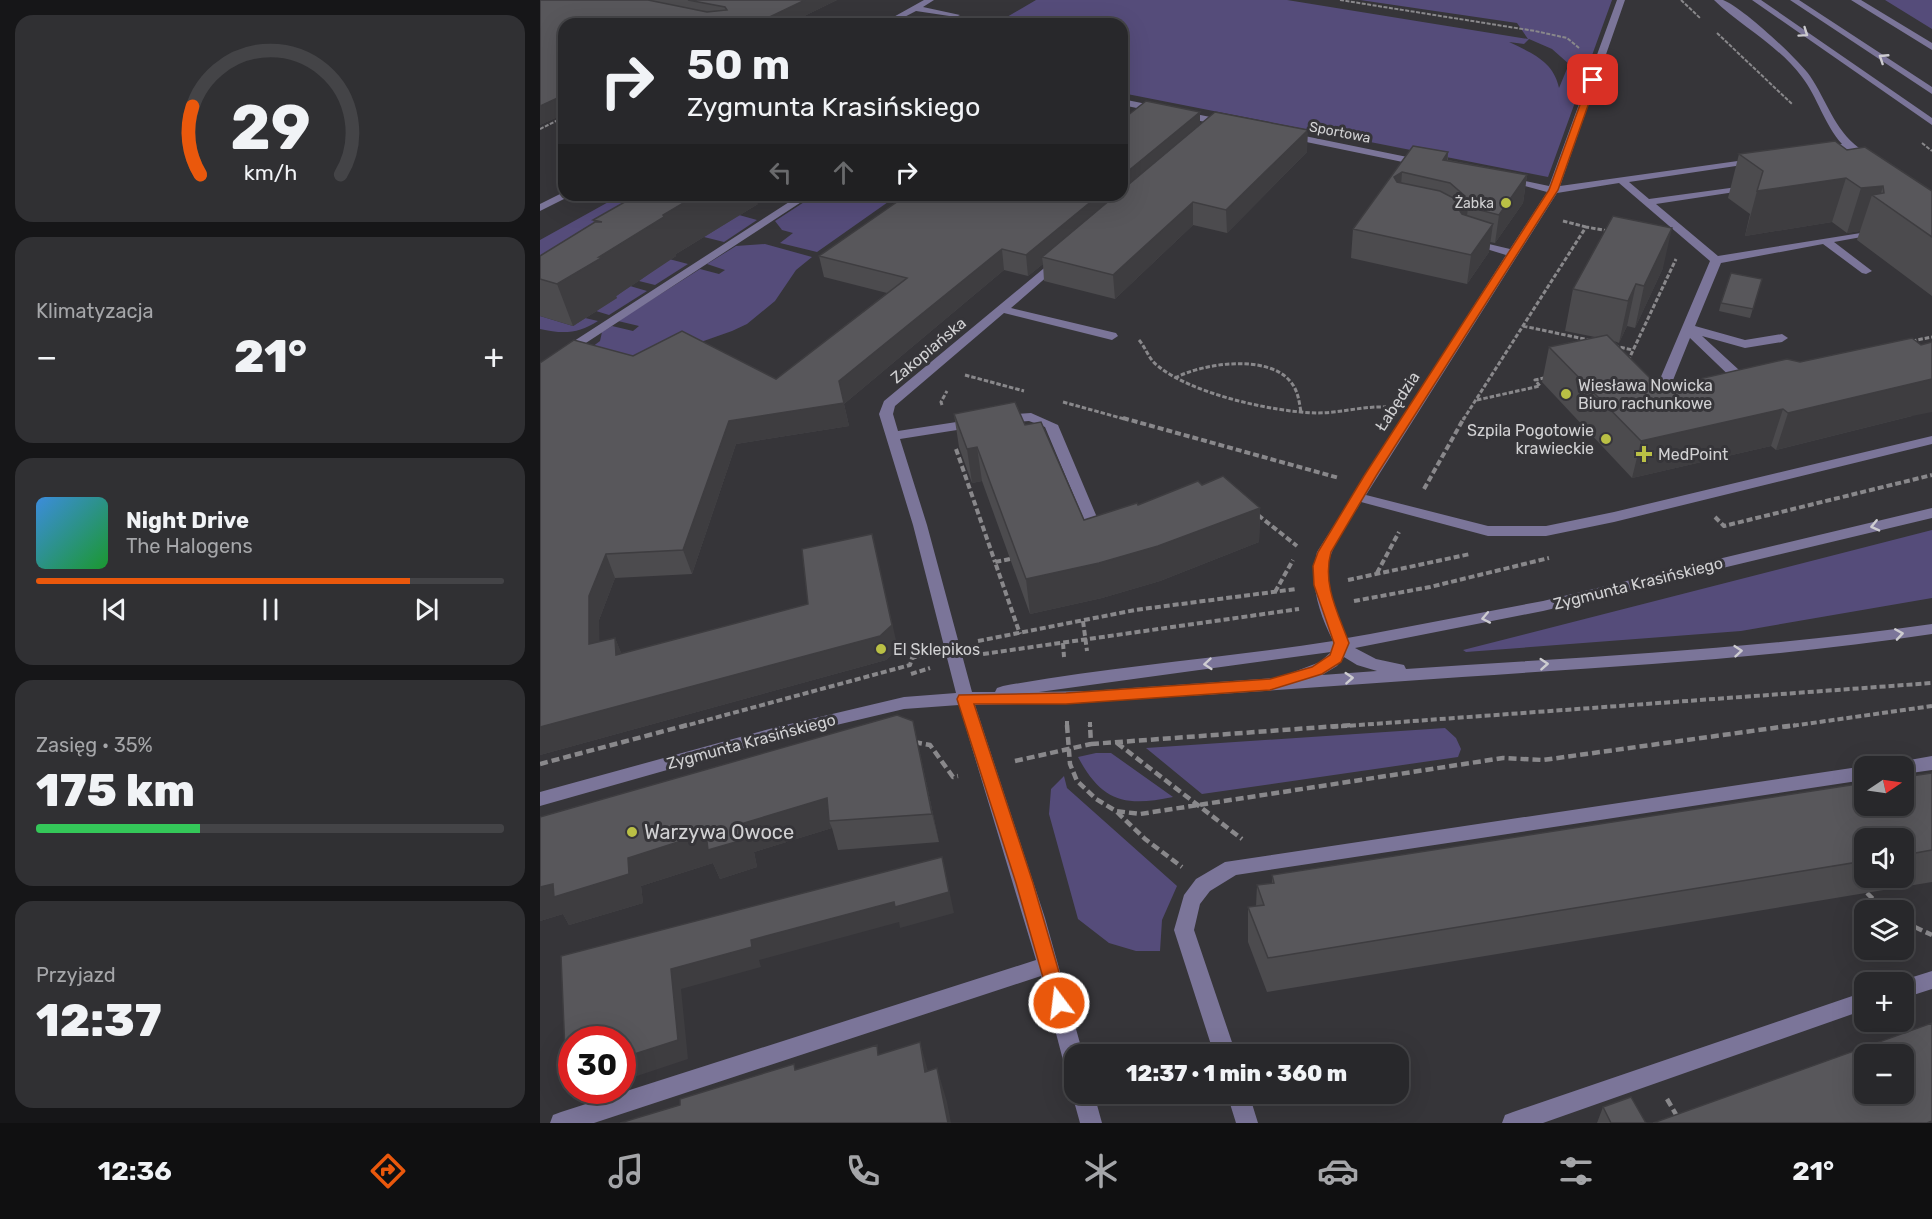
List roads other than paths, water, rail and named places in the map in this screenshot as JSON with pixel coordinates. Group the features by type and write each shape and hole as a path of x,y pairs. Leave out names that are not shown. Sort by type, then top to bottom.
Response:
{"street":[{"path":"896,18 930,0"},
{"name":"Łabędzia","path":"1342,643 1321,585 1320,566 1324,552 1553,190 1621,0"},
{"path":"1718,0 1754,27 1805,75 1837,132 1849,146 1866,157"},
{"path":"1756,0 1932,122"},
{"path":"1794,0 1932,91"},
{"path":"1855,0 1932,47"},
{"path":"915,8 956,15"},
{"path":"1128,103 1221,125"},
{"name":"Sportowa","path":"1277,134 1438,166"},
{"path":"1808,152 1849,146"},
{"path":"1496,178 1553,190 1762,159"},
{"path":"1621,180 1716,260 1863,234"},
{"path":"1647,202 1761,185"},
{"path":"540,208 558,198"},
{"path":"540,369 798,201"},
{"path":"1464,240 1513,253"},
{"path":"1825,241 1866,271"},
{"name":"Zakopiańska","path":"1068,253 889,404 886,414 920,525 965,699 1014,848 1070,1044"},
{"path":"1656,405 1716,260"},
{"path":"1002,309 1112,336"},
{"path":"1687,328 1745,344 1782,338"},
{"path":"1687,328 1748,386"},
{"path":"893,436 1031,417 1051,425 1097,534"},
{"path":"1357,497 1488,531 1546,531 1695,498 1932,440"},
{"name":"Zygmunta Krasińskiego","path":"965,699 1065,680 1228,662 1543,606 1932,513"},
{"name":"Zygmunta Krasińskiego","path":"540,799 773,734 912,702 1066,698 1733,652 1865,639 1932,629"},
{"name":"Zygmunta Krasińskiego","path":"1342,643 1354,656 1385,668 1449,671"},
{"name":"Zygmunta Krasińskiego","path":"1270,684 1305,675 1329,664 1336,658 1342,643"},
{"path":"1914,766 1932,763"},
{"path":"1222,1044 1184,930 1191,901 1203,885 1232,868 1271,860 1854,774"},
{"path":"561,1123 1048,965"},
{"path":"1914,986 1932,980"},
{"path":"1513,1123 1854,1004"},
{"path":"1086,1104 1091,1123"},
{"path":"1241,1104 1247,1123"}],"place":[{"name":"Żabka","path":"1506,203"},
{"name":"Wiesława Nowicka Biuro rachunkowe","path":"1566,394"},
{"name":"Szpila Pogotowie krawieckie","path":"1606,439"},
{"name":"MedPoint","path":"1644,454"},
{"name":"El Sklepikos","path":"881,649"},
{"name":"Warzywa Owoce","path":"632,832"}]}
